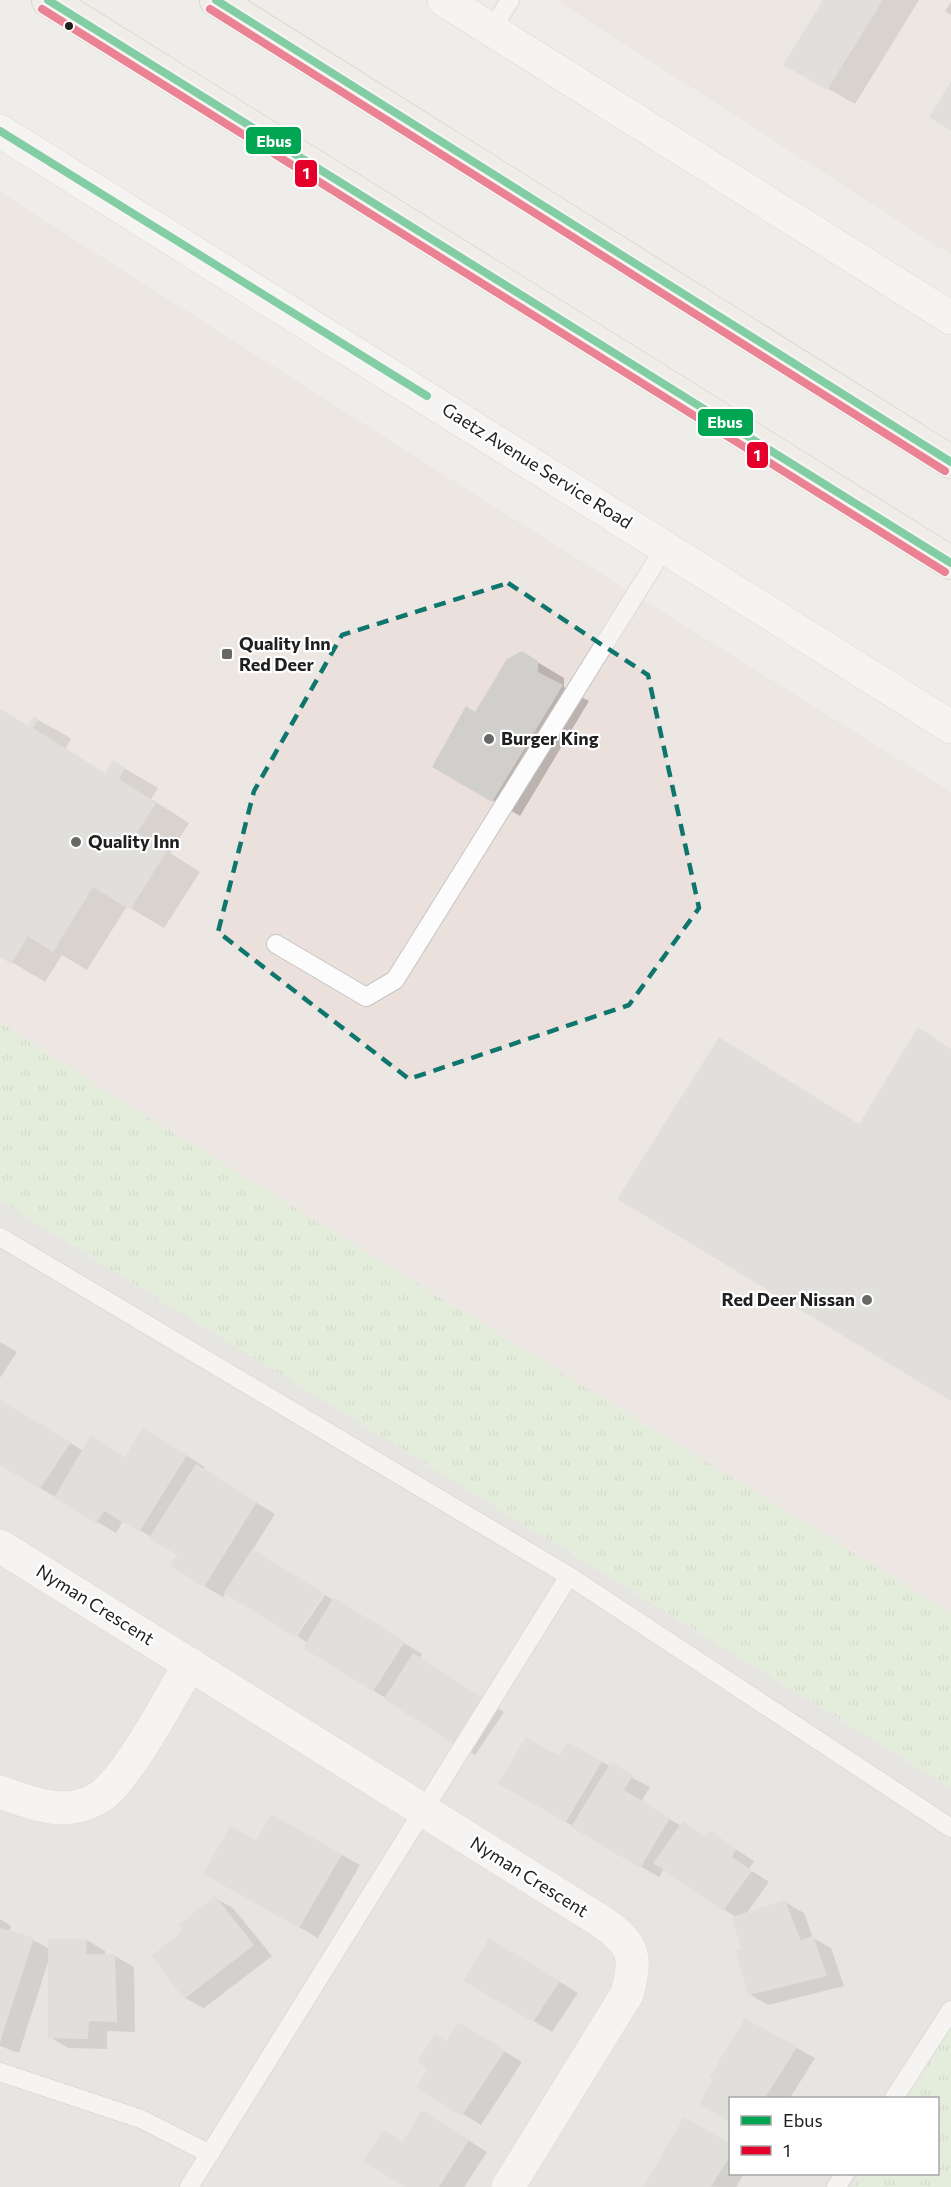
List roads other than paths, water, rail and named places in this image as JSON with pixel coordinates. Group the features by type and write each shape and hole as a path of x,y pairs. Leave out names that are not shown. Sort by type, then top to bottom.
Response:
{"main road":[{"path":"48,0 951,563"},
{"path":"216,0 951,462"}],"street":[{"path":"444,0 951,318"},
{"name":"Gaetz Avenue Service Road","path":"0,131 951,727"},
{"name":"Nyman Crescent","path":"0,1546 618,1933 630,1948 634,1961 627,1994 508,2187"},
{"path":"0,1792 34,1804 63,1808 86,1804 104,1795 121,1776 190,1664"}],"lane":[{"path":"491,31 510,0"},
{"path":"276,944 366,997 394,980 665,547"},
{"path":"0,1237 569,1576 951,1828"},
{"path":"189,2187 569,1576"},
{"path":"895,2097 951,2010"},
{"path":"0,2072 141,2119 210,2154"}],"place":[{"name":"Quality Inn Red Deer","path":"227,654"},
{"name":"Burger King","path":"489,739"},
{"name":"Quality Inn","path":"76,842"},
{"name":"Red Deer Nissan","path":"867,1300"}]}
